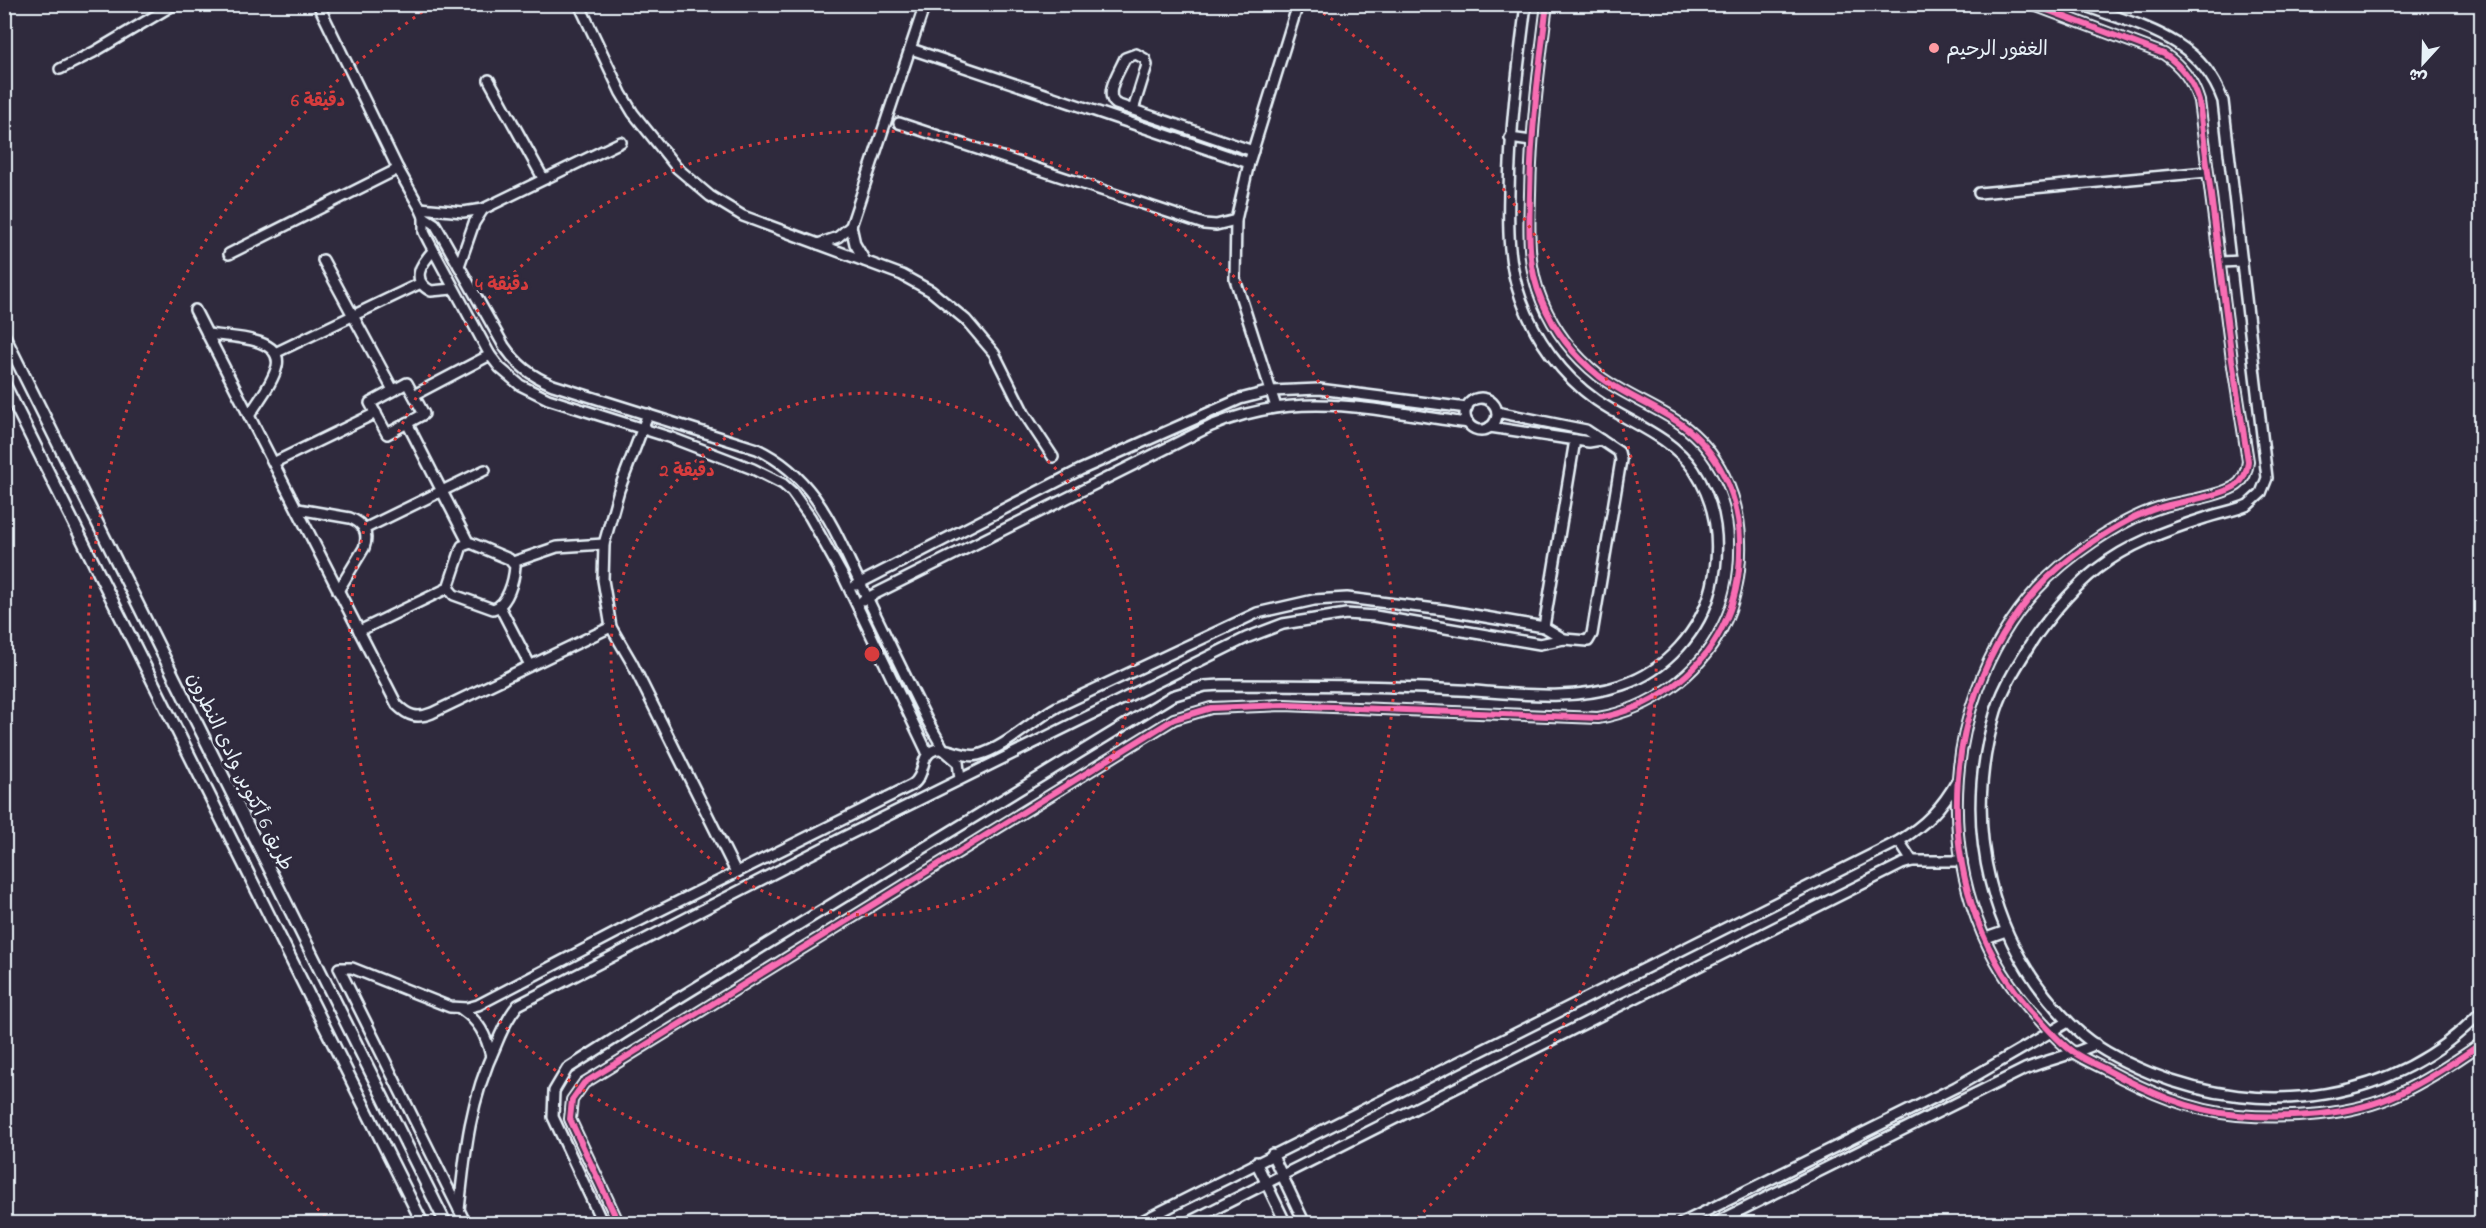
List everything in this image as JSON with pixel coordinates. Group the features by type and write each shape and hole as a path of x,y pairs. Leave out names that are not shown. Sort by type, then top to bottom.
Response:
{"street":[{"path":"60,69 108,44 175,4"},
{"path":"318,4 398,169 422,212 435,224 512,358 528,372 553,385 740,443 783,462 810,491 840,540 928,722 944,750 958,762 960,779"},
{"path":"579,4 627,103 677,168 727,208 917,283 966,320 1001,363 1024,413 1053,457"},
{"path":"818,244 838,237 851,226 925,4"},
{"path":"1276,407 1235,279 1236,220 1249,163 1298,4"},
{"path":"603,1224 553,1117 554,1091 567,1069 664,1006 1172,696 1205,686 1350,685 1584,693 1622,685 1648,674 1686,640 1704,610 1714,578 1717,555 1716,529 1702,483 1684,456 1671,444 1596,400 1558,364 1537,334 1516,285 1509,249 1510,138 1526,4"},
{"path":"619,1224 575,1135 570,1119 572,1100 584,1083 858,916 1173,719 1198,711 1224,707 1284,705 1598,718 1622,713 1656,698 1683,678 1709,649 1726,620 1737,585 1740,530 1731,489 1717,462 1696,437 1680,424 1600,377 1572,351 1552,322 1535,282 1529,244 1531,141 1548,4"},
{"path":"2031,4 2164,54 2180,67 2192,83 2199,102 2247,467 2242,479 2234,488 2145,513 2084,547 2037,589 2001,640 1974,697 1958,779 1956,818 1965,883 1986,938 2002,970 2028,1008 2075,1054 2152,1093 2186,1105 2230,1114 2262,1117 2308,1115 2350,1108 2395,1095 2444,1069 2481,1043"},
{"path":"2080,4 2175,41 2209,70 2223,101 2267,478 2260,493 2248,505 2145,539 2098,569 2056,608 2014,672 1996,709 1982,766 1981,821 1986,867 1989,883 2006,931 2037,984 2078,1032 2133,1066 2173,1082 2215,1093 2258,1099 2301,1098 2333,1093 2389,1076 2432,1053 2470,1023 2481,1011"},
{"path":"911,49 1249,163"},
{"path":"1133,110 1147,64 1145,59 1136,54 1125,58 1110,94 1112,102 1133,110 1253,151"},
{"path":"489,80 543,178"},
{"path":"1512,113 1533,116"},
{"path":"899,123 1204,224 1216,225 1236,220"},
{"path":"1510,138 1531,141"},
{"path":"422,212 463,212 483,209 621,142"},
{"path":"229,254 398,169"},
{"path":"1979,193 2207,172"},
{"path":"459,266 474,224 483,209"},
{"path":"422,212 424,232 453,289 490,355 510,378 537,395 736,462 783,484 806,510 848,588 928,754"},
{"path":"851,226 855,244 865,261"},
{"path":"433,251 418,271 421,283 431,291 453,289"},
{"path":"323,260 393,390"},
{"path":"2221,262 2242,261"},
{"path":"275,353 421,283"},
{"path":"195,310 275,462 359,632 397,705 404,712 413,716 432,713 611,627"},
{"path":"207,334 261,342 267,344 275,353 276,368 249,416"},
{"name":"طريق 6 أكتوبر, وادى النطرون","path":"4,335 446,1224"},
{"path":"414,395 490,355"},
{"name":"طريق 6 أكتوبر, وادى النطرون","path":"4,383 423,1224"},
{"path":"407,383 414,395 424,414 387,434 370,403 407,383"},
{"path":"848,588 1052,484 1205,412 1240,399 1271,391 1298,388 1467,408"},
{"path":"1468,423 1467,408 1472,401 1485,399 1493,403 1497,412 1496,421 1490,428"},
{"path":"855,604 1211,426 1245,414 1276,407 1299,404 1335,405 1468,423 1478,429 1490,428 1589,442 1601,440"},
{"path":"466,1224 339,968 352,968 442,1005 461,1009 478,1005 629,926 916,782 922,773 928,754 936,749 974,756 1016,734 1057,707 1257,613 1279,606 1314,600 1347,598 1544,627 1564,639 1588,642 1592,634 1621,460 1617,449 1586,430 1497,412"},
{"path":"275,462 376,414"},
{"path":"648,414 614,506 604,544 603,580 611,627 632,663 736,872"},
{"path":"406,423 468,542 513,562 557,546 604,544"},
{"path":"1544,627 1575,440"},
{"path":"364,529 485,470"},
{"path":"1052,484 1061,501"},
{"path":"2199,498 2207,517"},
{"path":"298,509 350,518 364,529 366,540 364,548 338,591"},
{"path":"359,632 448,588 462,546 468,542"},
{"path":"448,588 454,595 493,609 500,607 505,601 515,572 513,562"},
{"path":"500,607 530,665"},
{"path":"459,1210 468,1129 490,1056 513,1011 535,994 1023,747 1246,638 1283,624 1323,616 1354,615 1470,631 1540,644 1564,639"},
{"path":"1470,631 1473,615"},
{"path":"916,728 928,722"},
{"path":"1016,734 1023,747"},
{"path":"1136,1224 1899,841 1920,828 1936,813 1958,779"},
{"path":"1016,792 1026,810"},
{"path":"836,823 844,837"},
{"path":"1899,841 1912,861"},
{"path":"1185,1224 1524,1052 1912,861 1962,861"},
{"path":"629,926 638,942"},
{"path":"1986,938 2006,931"},
{"path":"608,937 617,953"},
{"path":"558,963 564,970 565,979"},
{"path":"527,979 529,987 535,994"},
{"path":"461,1009 478,1024 488,1043 490,1056"},
{"path":"1680,1224 1956,1087 2068,1022"},
{"path":"1713,1224 2025,1069 2057,1057 2075,1054 2096,1044"},
{"path":"2389,1076 2395,1095"},
{"path":"1272,1154 1305,1224"},
{"path":"1256,1162 1286,1224"}],"cycle path":[{"path":"619,1224 570,1119 572,1100 584,1083 1174,719 1211,708 1284,705 1598,718 1617,714 1654,698 1670,688 1700,661 1722,628 1737,586 1740,564 1739,524 1731,491 1716,461 1694,435 1681,424 1609,383 1581,360 1552,322 1537,288 1531,262 1529,235 1531,170 1536,99 1547,4"},
{"path":"2031,4 2164,54 2186,74 2194,87 2199,101 2232,360 2248,461 2244,476 2234,487 2217,494 2142,514 2110,531 2077,553 2037,589 2002,636 1977,689 1962,745 1957,804 1962,862 1977,919 2002,971 2038,1018 2064,1045 2081,1057 2136,1085 2169,1099 2202,1109 2237,1115 2298,1116 2360,1107 2409,1089 2482,1043"}],"place":[{"name":"الغفور الرحيم","path":"1934,48"}]}
